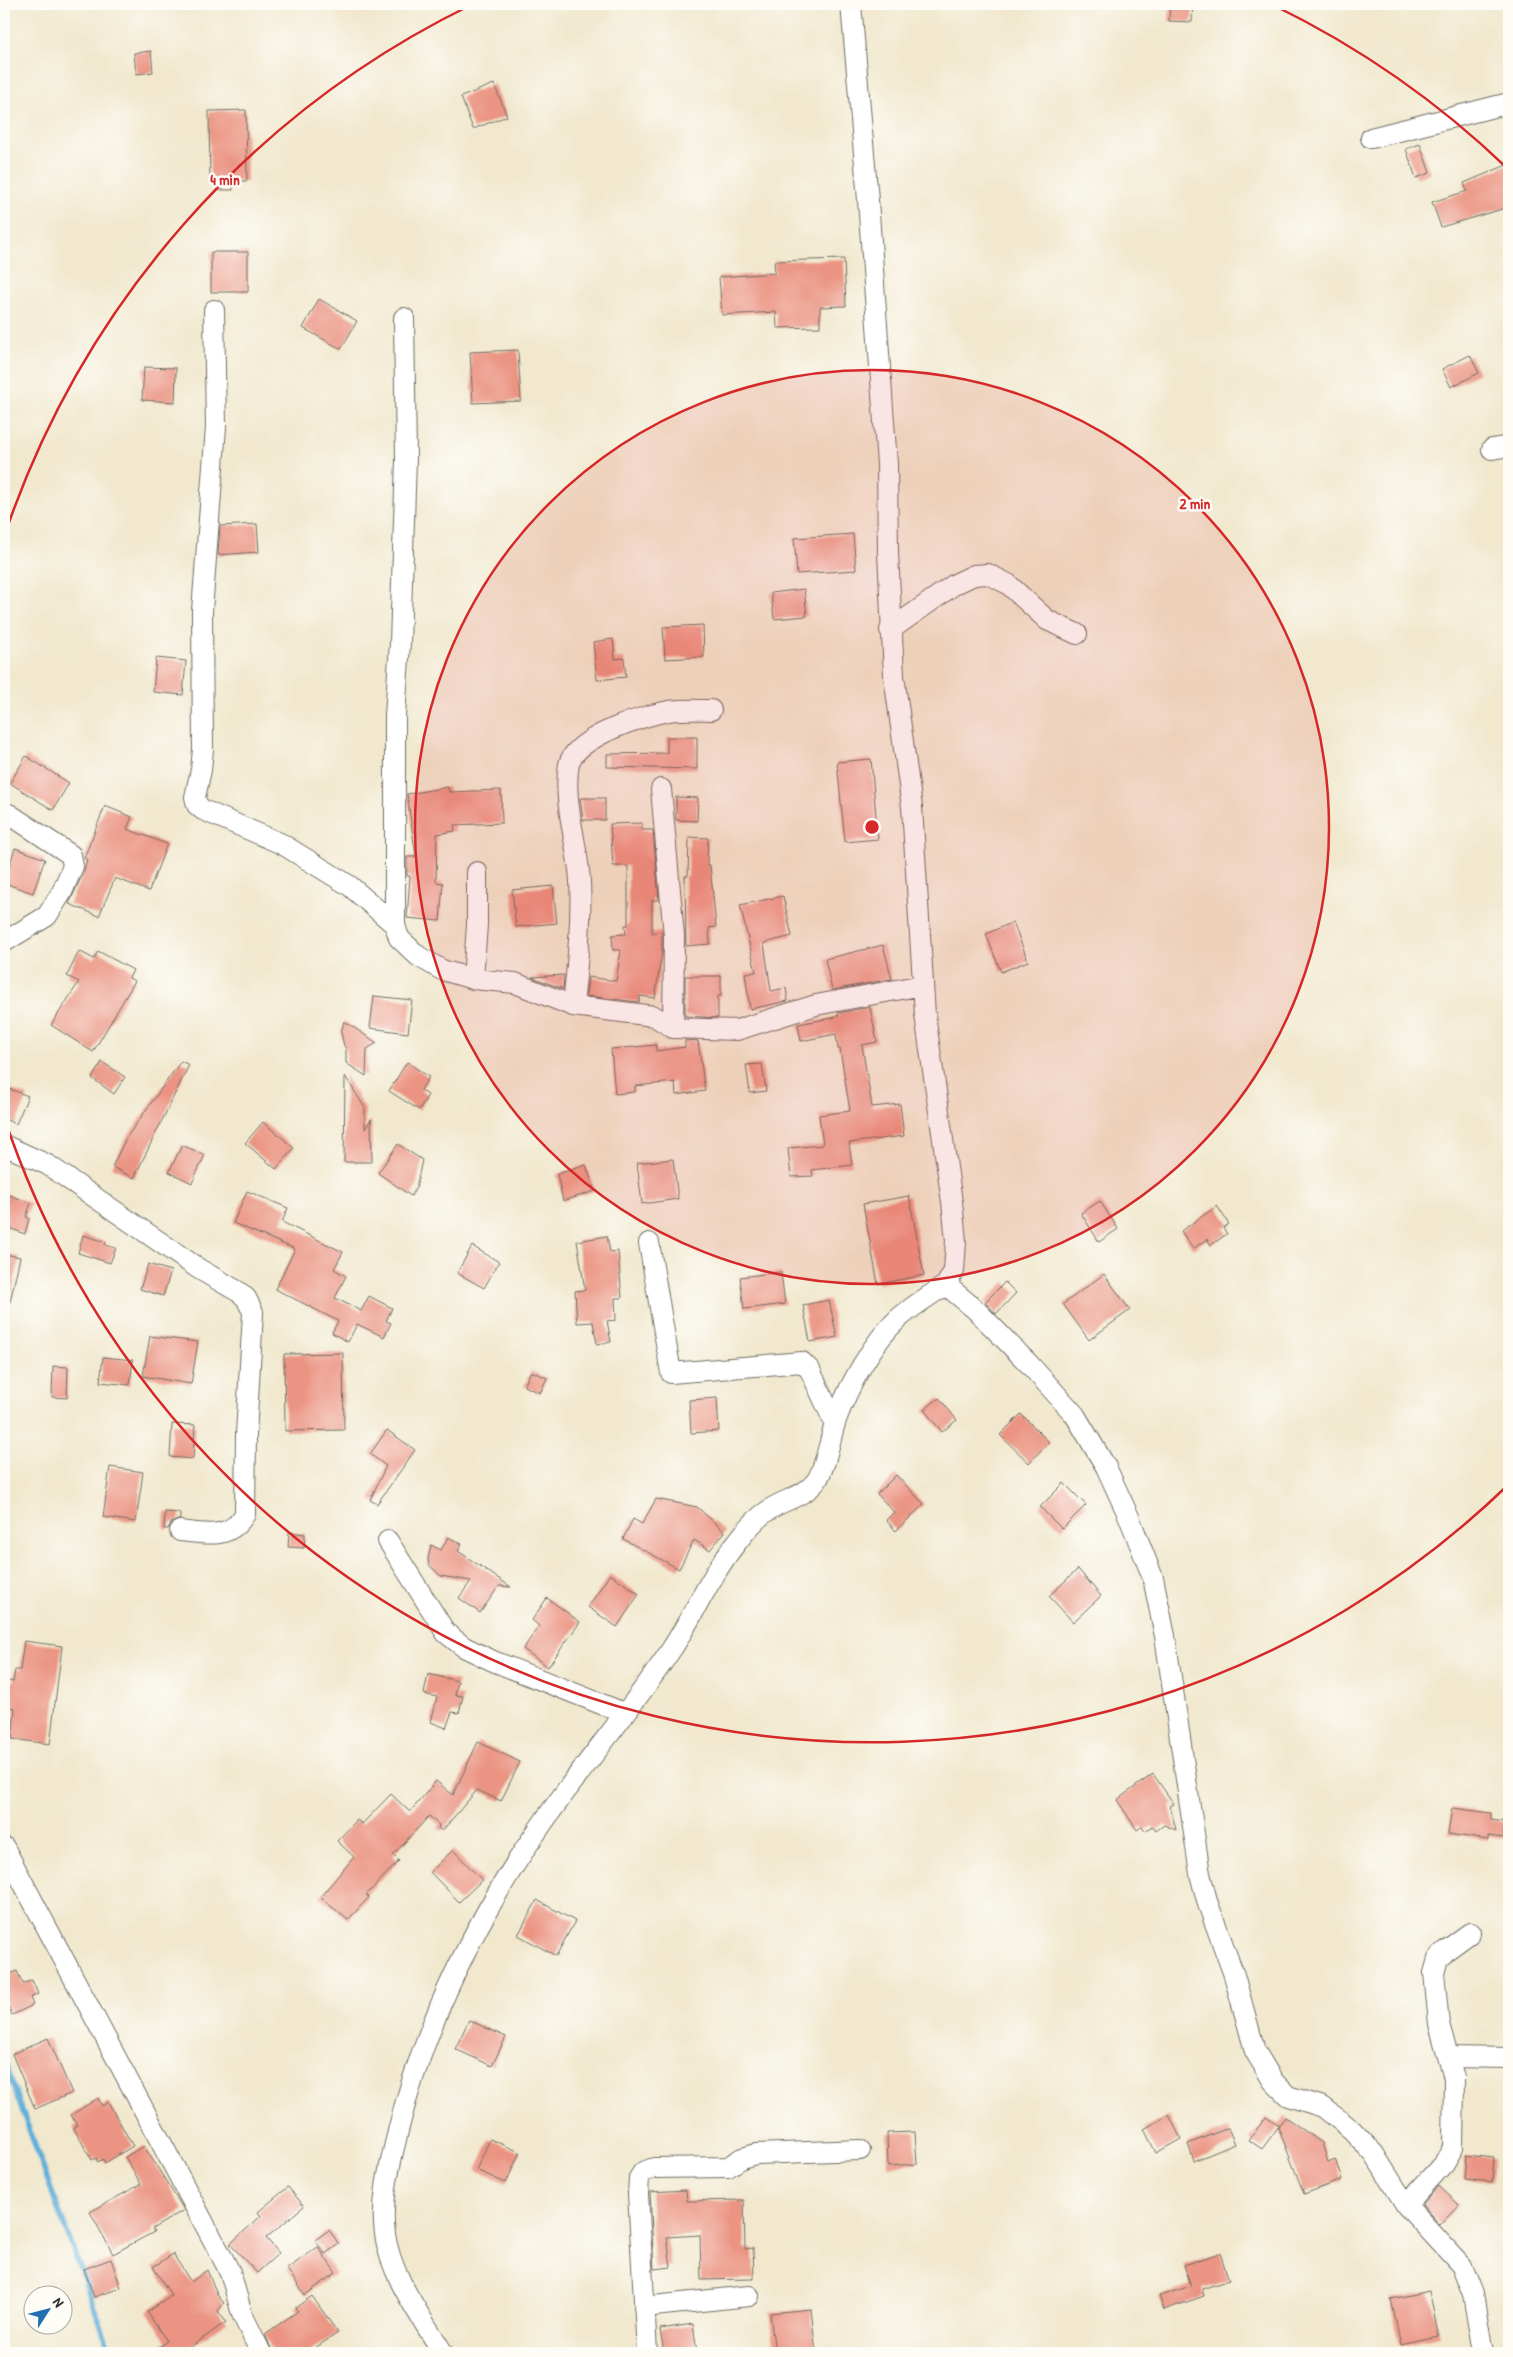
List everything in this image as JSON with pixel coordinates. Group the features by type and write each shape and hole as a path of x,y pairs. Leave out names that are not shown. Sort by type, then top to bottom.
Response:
{"street":[{"path":"443,2353 400,2279 389,2254 384,2232 385,2191 415,2068 430,2026 497,1895 540,1826 671,1650 729,1554 748,1528 769,1510 806,1492 817,1479 842,1404 881,1338 899,1318 946,1286 954,1271 955,1231 925,1015 912,807 894,676 890,630 887,464 851,4"},
{"path":"1371,138 1509,103"},
{"path":"214,310 216,427 202,611 204,749 195,796 197,805 203,810 282,844 350,886 395,925"},
{"path":"404,318 406,459 400,643 395,716 395,925 399,938 418,956 442,970 473,979 515,983 573,1006 654,1016 673,1028 737,1030 816,1004 923,985"},
{"path":"890,630 954,584 974,575 988,574 1008,584 1047,620 1077,634"},
{"path":"573,1006 580,881 570,801 568,774 570,761 581,746 646,716 672,711 711,710"},
{"path":"661,789 674,936 673,1028"},
{"path":"4,942 47,916 62,892 73,866 70,855 9,814"},
{"path":"473,979 477,925 477,872"},
{"path":"4,1145 48,1165 166,1247 239,1292 246,1298 253,1312 246,1435 245,1514 232,1529 218,1535 180,1531"},
{"path":"649,1243 672,1373 802,1362 810,1370 835,1424"},
{"path":"946,1286 989,1323 1075,1415 1106,1467 1129,1517 1153,1578 1165,1636 1200,1874 1208,1904 1234,1975 1255,2051 1273,2081 1288,2096 1323,2107 1352,2130 1374,2154 1406,2205 1465,2272 1473,2294 1483,2353"},
{"path":"388,1541 446,1633 464,1647 493,1661 624,1713"},
{"path":"4,1847 230,2272 242,2314 260,2353"},
{"path":"1406,2205 1444,2163 1454,2148 1454,2078 1439,2024 1434,1973 1438,1959 1448,1948 1470,1933"},
{"path":"1448,2057 1509,2058"},
{"path":"647,2353 638,2194 639,2178 642,2172 654,2168 728,2167 742,2158 756,2154 860,2150"},
{"path":"644,2307 749,2296"}],"building":[{"path":"1170,4 1193,4 1192,22 1169,21"},
{"path":"151,51 153,72 136,74 134,53"},
{"path":"494,84 507,116 473,129 461,97"},
{"path":"246,110 247,181 233,181 233,190 218,190 217,181 210,181 209,111"},
{"path":"1420,144 1430,173 1416,178 1406,149"},
{"path":"1509,164 1509,207 1441,227 1432,202 1467,191 1464,183"},
{"path":"211,252 248,252 248,292 211,292"},
{"path":"844,259 846,306 820,307 820,327 777,328 776,312 722,315 719,277 775,273 774,261"},
{"path":"319,299 357,321 341,349 303,328"},
{"path":"518,350 521,401 473,403 470,352"},
{"path":"1470,355 1479,373 1451,387 1442,369"},
{"path":"144,367 176,368 175,402 142,400"},
{"path":"257,524 259,552 218,555 220,526"},
{"path":"853,534 856,570 797,574 794,538"},
{"path":"804,589 807,616 774,619 771,593"},
{"path":"703,625 704,657 665,659 663,627"},
{"path":"613,639 615,659 624,658 626,677 597,680 593,642"},
{"path":"156,658 186,661 183,695 153,692"},
{"path":"667,737 697,737 697,769 607,767 607,754 667,753"},
{"path":"26,756 69,783 53,810 10,783"},
{"path":"871,759 878,839 845,842 837,762"},
{"path":"448,787 449,792 501,790 502,823 454,825 455,831 437,834 436,882 443,883 440,921 407,918 410,876 407,876 407,857 416,857 407,794"},
{"path":"676,797 698,798 697,821 676,820"},
{"path":"580,798 605,798 605,820 583,820"},
{"path":"105,806 132,817 127,829 167,844 149,891 115,878 99,916 69,904 84,871 87,860 84,858"},
{"path":"642,823 642,830 653,830 659,900 652,900 652,933 662,932 662,952 655,998 640,996 639,1002 586,996 588,977 616,981 621,950 613,950 612,935 626,934 625,925 628,925 628,866 613,866 610,824"},
{"path":"689,837 708,838 707,865 710,865 716,927 709,928 710,944 686,946 685,876 688,876"},
{"path":"15,848 45,859 33,893 4,883"},
{"path":"553,886 557,923 516,927 512,890"},
{"path":"783,896 792,936 764,943 771,991 786,988 788,1001 750,1009 745,973 756,972 740,905"},
{"path":"1013,922 1028,961 1001,972 986,934"},
{"path":"883,945 892,979 832,990 825,959"},
{"path":"79,951 94,959 98,951 133,970 129,978 135,981 93,1052 51,1025 79,982 67,976"},
{"path":"564,975 563,989 532,977"},
{"path":"685,976 721,976 721,996 718,996 718,1018 685,1016"},
{"path":"374,996 412,1000 408,1033 370,1028"},
{"path":"870,1007 877,1042 862,1045 872,1107 900,1104 904,1136 849,1143 852,1165 812,1170 813,1176 791,1177 788,1148 823,1145 819,1115 850,1111 836,1034 801,1041 798,1024 832,1018 839,1015 838,1013"},
{"path":"344,1021 377,1043 367,1049 366,1076 346,1063 346,1048 341,1033"},
{"path":"685,1040 698,1041 705,1091 676,1095 675,1082 635,1086 635,1092 615,1094 611,1049 656,1045 656,1051 685,1047"},
{"path":"181,1061 189,1065 134,1178 112,1167 126,1138"},
{"path":"102,1062 125,1077 114,1094 92,1078"},
{"path":"407,1062 429,1077 421,1090 428,1095 419,1110 389,1091"},
{"path":"762,1064 766,1091 750,1093 746,1065"},
{"path":"345,1076 365,1108 365,1129 371,1119 372,1162 344,1162"},
{"path":"4,1087 28,1096 16,1124 4,1119"},
{"path":"263,1122 294,1148 276,1169 245,1143"},
{"path":"398,1144 422,1160 416,1188 411,1196 378,1173"},
{"path":"182,1145 205,1155 192,1183 169,1172"},
{"path":"673,1159 678,1199 642,1204 637,1163"},
{"path":"586,1165 595,1191 563,1201 557,1174"},
{"path":"247,1191 288,1208 282,1222 343,1252 334,1269 346,1276 335,1298 361,1311 369,1296 392,1308 386,1321 391,1323 384,1337 357,1324 348,1342 332,1333 338,1321 275,1289 295,1249 233,1223"},
{"path":"4,1193 31,1203 26,1217 29,1218 25,1234 4,1226"},
{"path":"909,1196 924,1275 878,1284 863,1204"},
{"path":"1100,1201 1118,1229 1099,1242 1081,1213"},
{"path":"1217,1206 1229,1224 1223,1228 1227,1234 1211,1245 1207,1239 1193,1249 1181,1231"},
{"path":"83,1235 106,1242 105,1245 116,1248 110,1263 78,1253"},
{"path":"607,1236 610,1252 618,1251 622,1298 615,1298 616,1320 607,1321 611,1342 597,1344 593,1322 577,1323 575,1291 585,1290 577,1241"},
{"path":"472,1246 499,1262 484,1288 457,1273"},
{"path":"4,1254 20,1257 10,1302 4,1302"},
{"path":"148,1264 171,1271 163,1296 140,1289"},
{"path":"781,1272 785,1304 744,1309 740,1277"},
{"path":"1104,1274 1130,1310 1089,1340 1063,1304"},
{"path":"1005,1282 1016,1293 996,1314 985,1302"},
{"path":"829,1300 837,1337 810,1342 803,1305"},
{"path":"150,1336 198,1342 191,1384 143,1376"},
{"path":"343,1353 344,1430 285,1431 284,1354"},
{"path":"103,1357 133,1360 130,1385 100,1382"},
{"path":"53,1366 68,1367 67,1398 52,1397"},
{"path":"531,1371 547,1378 540,1393 524,1386"},
{"path":"717,1398 719,1431 691,1433 689,1400"},
{"path":"939,1398 957,1420 942,1432 924,1410"},
{"path":"1021,1414 1049,1442 1029,1463 1000,1435"},
{"path":"172,1424 195,1425 193,1459 170,1457"},
{"path":"387,1430 415,1450 377,1504 370,1500 386,1466 370,1454"},
{"path":"110,1467 143,1472 136,1522 103,1517"},
{"path":"896,1475 924,1504 896,1531 886,1520 894,1512 877,1494"},
{"path":"1064,1483 1086,1505 1062,1529 1040,1507"},
{"path":"656,1499 697,1507 725,1532 710,1550 694,1540 679,1569 623,1539 633,1519 642,1524"},
{"path":"165,1512 180,1513 180,1519 171,1523 168,1529 164,1529"},
{"path":"289,1532 305,1534 304,1548 288,1547"},
{"path":"448,1537 462,1544 458,1551 511,1587 499,1586 480,1613 459,1598 471,1581 441,1576 429,1565 428,1559 431,1545 441,1550"},
{"path":"1078,1569 1101,1596 1073,1622 1049,1596"},
{"path":"610,1574 639,1594 617,1627 588,1607"},
{"path":"547,1598 580,1622 548,1667 523,1649 539,1626 532,1620"},
{"path":"24,1641 62,1646 50,1744 12,1739 15,1708 4,1707 4,1680 13,1682 15,1670 20,1670"},
{"path":"428,1674 458,1681 455,1695 463,1696 459,1713 452,1712 446,1728 431,1722 437,1697 424,1694"},
{"path":"478,1742 520,1762 501,1801 477,1790 442,1831 438,1828 439,1825 429,1816 393,1855 399,1861 366,1895 369,1897 348,1920 320,1897 354,1857 337,1841 357,1820 362,1824 391,1794 410,1812 436,1781 453,1795"},
{"path":"1153,1774 1174,1804 1170,1806 1176,1830 1164,1825 1156,1831 1152,1826 1145,1831 1142,1826 1137,1830 1117,1800"},
{"path":"1452,1808 1491,1813 1491,1820 1505,1822 1503,1838 1488,1836 1488,1840 1448,1834"},
{"path":"453,1850 482,1880 459,1902 430,1872"},
{"path":"537,1900 575,1921 556,1956 518,1935"},
{"path":"17,1971 23,1984 32,1980 38,1994 30,1998 33,2005 12,2015 8,2007 4,2009 4,1977"},
{"path":"469,2020 506,2037 492,2066 455,2049"},
{"path":"48,2038 72,2093 35,2109 12,2054"},
{"path":"98,2098 102,2106 108,2102 133,2146 105,2163 103,2159 98,2162 96,2158 92,2160 73,2127 77,2125 71,2115"},
{"path":"1169,2115 1181,2139 1156,2153 1144,2129"},
{"path":"1266,2117 1279,2126 1262,2149 1249,2140"},
{"path":"1285,2117 1322,2143 1328,2162 1335,2159 1342,2180 1304,2194 1278,2127"},
{"path":"1228,2128 1235,2144 1194,2161 1188,2144"},
{"path":"915,2132 917,2164 888,2166 887,2133"},
{"path":"490,2139 520,2152 506,2183 476,2170"},
{"path":"144,2146 184,2210 152,2229 154,2232 113,2254 90,2212 141,2184 125,2157"},
{"path":"1466,2155 1494,2158 1492,2182 1464,2179"},
{"path":"1439,2186 1459,2205 1440,2225 1422,2205"},
{"path":"288,2187 304,2206 266,2238 279,2253 257,2273 230,2244 261,2216 258,2212"},
{"path":"686,2190 687,2201 744,2200 745,2249 753,2248 754,2279 701,2280 700,2235 667,2237 671,2267 654,2269 650,2192"},
{"path":"329,2230 339,2244 325,2254 315,2240"},
{"path":"318,2247 336,2273 305,2295 287,2269"},
{"path":"1220,2253 1229,2280 1202,2289 1204,2296 1164,2310 1159,2296 1191,2286 1184,2265"},
{"path":"173,2254 191,2282 207,2270 218,2296 224,2303 218,2311 226,2322 182,2353 151,2353 167,2341 147,2312 171,2295 153,2267"},
{"path":"111,2259 121,2288 94,2297 84,2269"},
{"path":"1429,2291 1439,2337 1401,2345 1391,2299"},
{"path":"312,2296 338,2333 307,2353 273,2353 265,2334 298,2311 295,2308"},
{"path":"811,2309 816,2353 775,2353 770,2313"},
{"path":"693,2324 697,2353 664,2353 660,2329"}],"waterway":[{"path":"4,2061 111,2353"}]}
